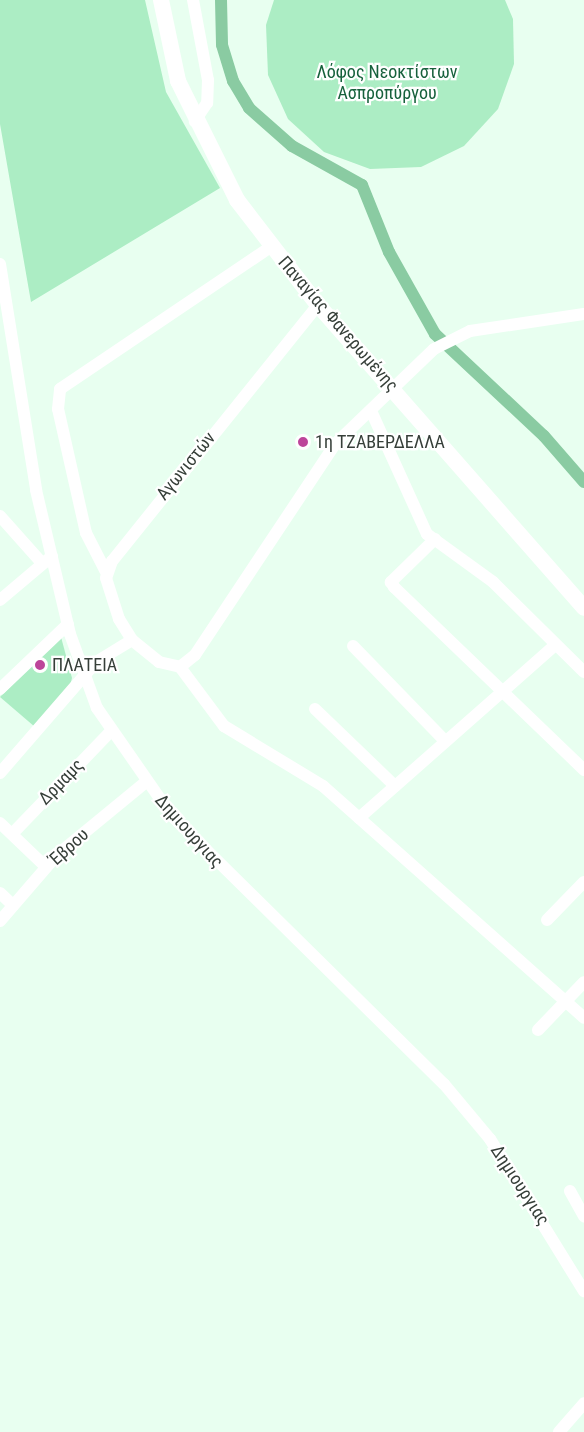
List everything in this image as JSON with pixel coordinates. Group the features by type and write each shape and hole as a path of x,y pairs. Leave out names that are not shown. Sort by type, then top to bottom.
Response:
{"main road":[{"name":"Παναγίας Φανερωμένης","path":"161,0 178,81 195,121 237,200 318,305 584,608"}],"street":[{"path":"193,0 208,80 207,103 195,121"},
{"path":"272,246 60,388 58,410 86,533 107,574 108,596 132,640 159,662 180,667 242,742 294,765 359,818 584,1018"},
{"name":"Δημιουργιας","path":"0,264 26,443 47,559 85,681 111,731 146,782 216,863 444,1084 490,1139 584,1291"},
{"name":"Αγωνιστών","path":"107,574 124,540 318,305"},
{"path":"180,667 195,655 334,444 372,413 393,388 434,349 451,339 491,327 584,314"},
{"path":"372,413 416,513 435,539 492,582 554,646 584,672"},
{"path":"0,516 47,559 0,600"},
{"path":"435,539 391,582 584,770"},
{"path":"0,689 68,624"},
{"path":"0,773 85,681 96,662 132,640"},
{"path":"352,646 445,741"},
{"path":"359,818 501,690 554,646"},
{"path":"315,709 395,786"},
{"name":"Δρμαμς","path":"12,834 111,731"},
{"name":"Έβρου","path":"0,921 46,867 146,782"},
{"path":"0,823 46,867"},
{"path":"547,920 584,882"},
{"path":"0,893 13,905"},
{"path":"538,1030 584,982"},
{"path":"570,1191 584,1215"},
{"path":"559,1432 584,1403"}],"green space":[{"path":"0,0 145,0 166,92 220,188 31,302 0,124"},
{"name":"Λόφος Νεοκτίστων Ασπροπύργου","path":"274,0 505,0 513,19 514,64 498,109 464,146 421,167 370,169 324,152 288,119 268,75 266,25"},
{"path":"61,637 72,678 69,690 35,727 0,697"}],"waterway":[{"path":"221,0 222,45 233,81 249,108 292,146 362,185 389,252 435,334 544,436 584,482"}],"place":[{"name":"1η ΤΖΑΒΕΡΔΕΛΛΑ","path":"303,442"},
{"name":"ΠΛΑΤΕΙΑ","path":"40,665"}]}
